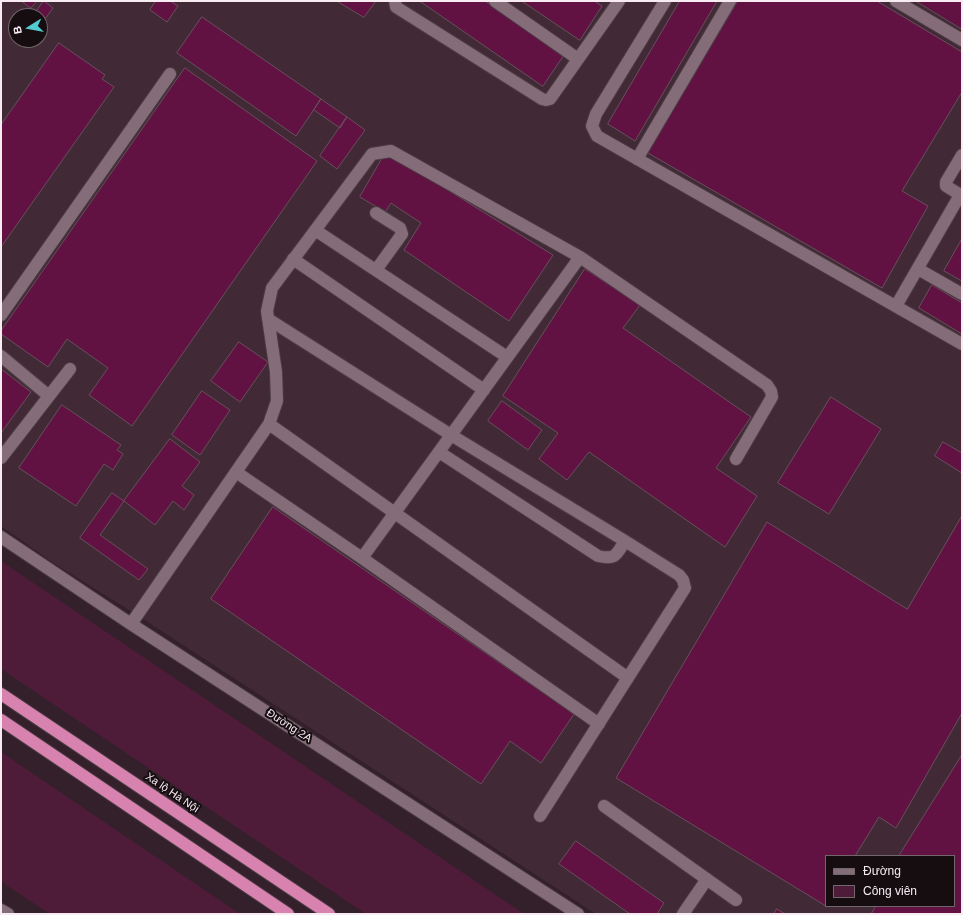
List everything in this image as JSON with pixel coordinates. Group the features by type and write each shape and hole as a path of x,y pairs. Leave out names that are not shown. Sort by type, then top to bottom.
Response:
{"highway":[{"name":"Xa lộ Hà Nội","path":"1,694 329,914"},
{"path":"1,720 288,914"}],"street":[{"path":"395,1 396,7 542,99 546,100 550,99 618,1"},
{"path":"495,1 578,59"},
{"path":"665,1 596,114 592,126 597,136 962,344"},
{"path":"637,159 730,1"},
{"path":"896,1 962,40"},
{"path":"1,315 170,74"},
{"path":"131,624 269,424 277,401 276,372 267,311 272,288 372,154 391,152 580,257 767,385 771,391 772,397 736,459"},
{"path":"896,306 961,196 950,190 946,186 946,182 962,155"},
{"path":"376,213 400,228 402,234 376,270"},
{"path":"315,230 507,357"},
{"path":"362,558 580,257"},
{"path":"293,260 484,390"},
{"path":"918,268 962,294"},
{"path":"268,319 451,435 625,541 679,575 684,580 685,588 540,816"},
{"path":"1,356 49,396"},
{"path":"1,458 70,369"},
{"path":"269,424 628,678"},
{"path":"439,452 598,556 609,558 616,556 625,541"},
{"path":"236,472 362,558 599,724"},
{"name":"Đường 2A","path":"1,537 131,624 578,914"},
{"path":"604,806 736,900"},
{"path":"683,914 707,879"},
{"path":"1,910 8,914"}],"shaded area":[{"path":"1,1 962,1 962,914 596,914 137,615 55,564 1,526"}],"green space":[{"path":"1,561 524,914 366,914 1,669"},
{"path":"1,752 240,914 50,914 6,885 1,881"}],"building":[{"path":"22,1 37,1 31,8"},
{"path":"44,1 53,8 48,15 48,8 39,8"},
{"path":"156,1 170,1 178,6 167,22 150,10"},
{"path":"337,1 376,1 364,17"},
{"path":"420,1 485,1 564,55 543,86"},
{"path":"522,1 594,1 602,6 580,40"},
{"path":"680,1 717,1 635,141 608,124"},
{"path":"738,1 877,1 962,52 962,92 902,191 928,206 882,288 648,153"},
{"path":"916,1 962,1 962,29"},
{"path":"202,17 321,99 296,136 177,53"},
{"path":"59,43 105,75 102,79 114,87 1,247 1,125"},
{"path":"185,68 317,161 132,426 89,395 108,368 67,339 48,367 1,334 1,331"},
{"path":"321,99 347,117 340,128 314,110"},
{"path":"347,117 365,130 337,169 320,156"},
{"path":"386,152 553,255 509,321 404,250 421,223 391,203 385,212 360,197"},
{"path":"962,239 962,281 944,271"},
{"path":"585,269 640,305 623,328 751,417 716,468 757,496 725,547 589,452 567,480 539,459 558,433 503,396"},
{"path":"932,285 962,303 962,334 919,308"},
{"path":"239,342 268,362 240,402 211,381"},
{"path":"1,369 31,392 1,433"},
{"path":"202,391 230,410 200,455 172,435"},
{"path":"831,397 881,429 829,514 778,483"},
{"path":"502,401 542,430 528,450 488,421"},
{"path":"62,405 121,445 117,450 123,454 113,470 104,464 76,506 19,468"},
{"path":"170,439 200,462 182,486 194,495 184,510 173,501 155,525 124,501"},
{"path":"943,442 962,453 962,473 935,456"},
{"path":"112,493 124,501 100,535 148,569 139,580 80,538"},
{"path":"273,507 574,714 541,763 510,741 481,784 211,599"},
{"path":"962,516 962,713 896,828 879,817 856,855 825,855 825,905 616,778 767,522 907,609"},
{"path":"962,755 962,914 871,914 875,907 955,907 955,855 900,855"},
{"path":"576,841 664,903 657,914 630,914 559,864"},
{"path":"777,909 785,914 774,914"}]}
